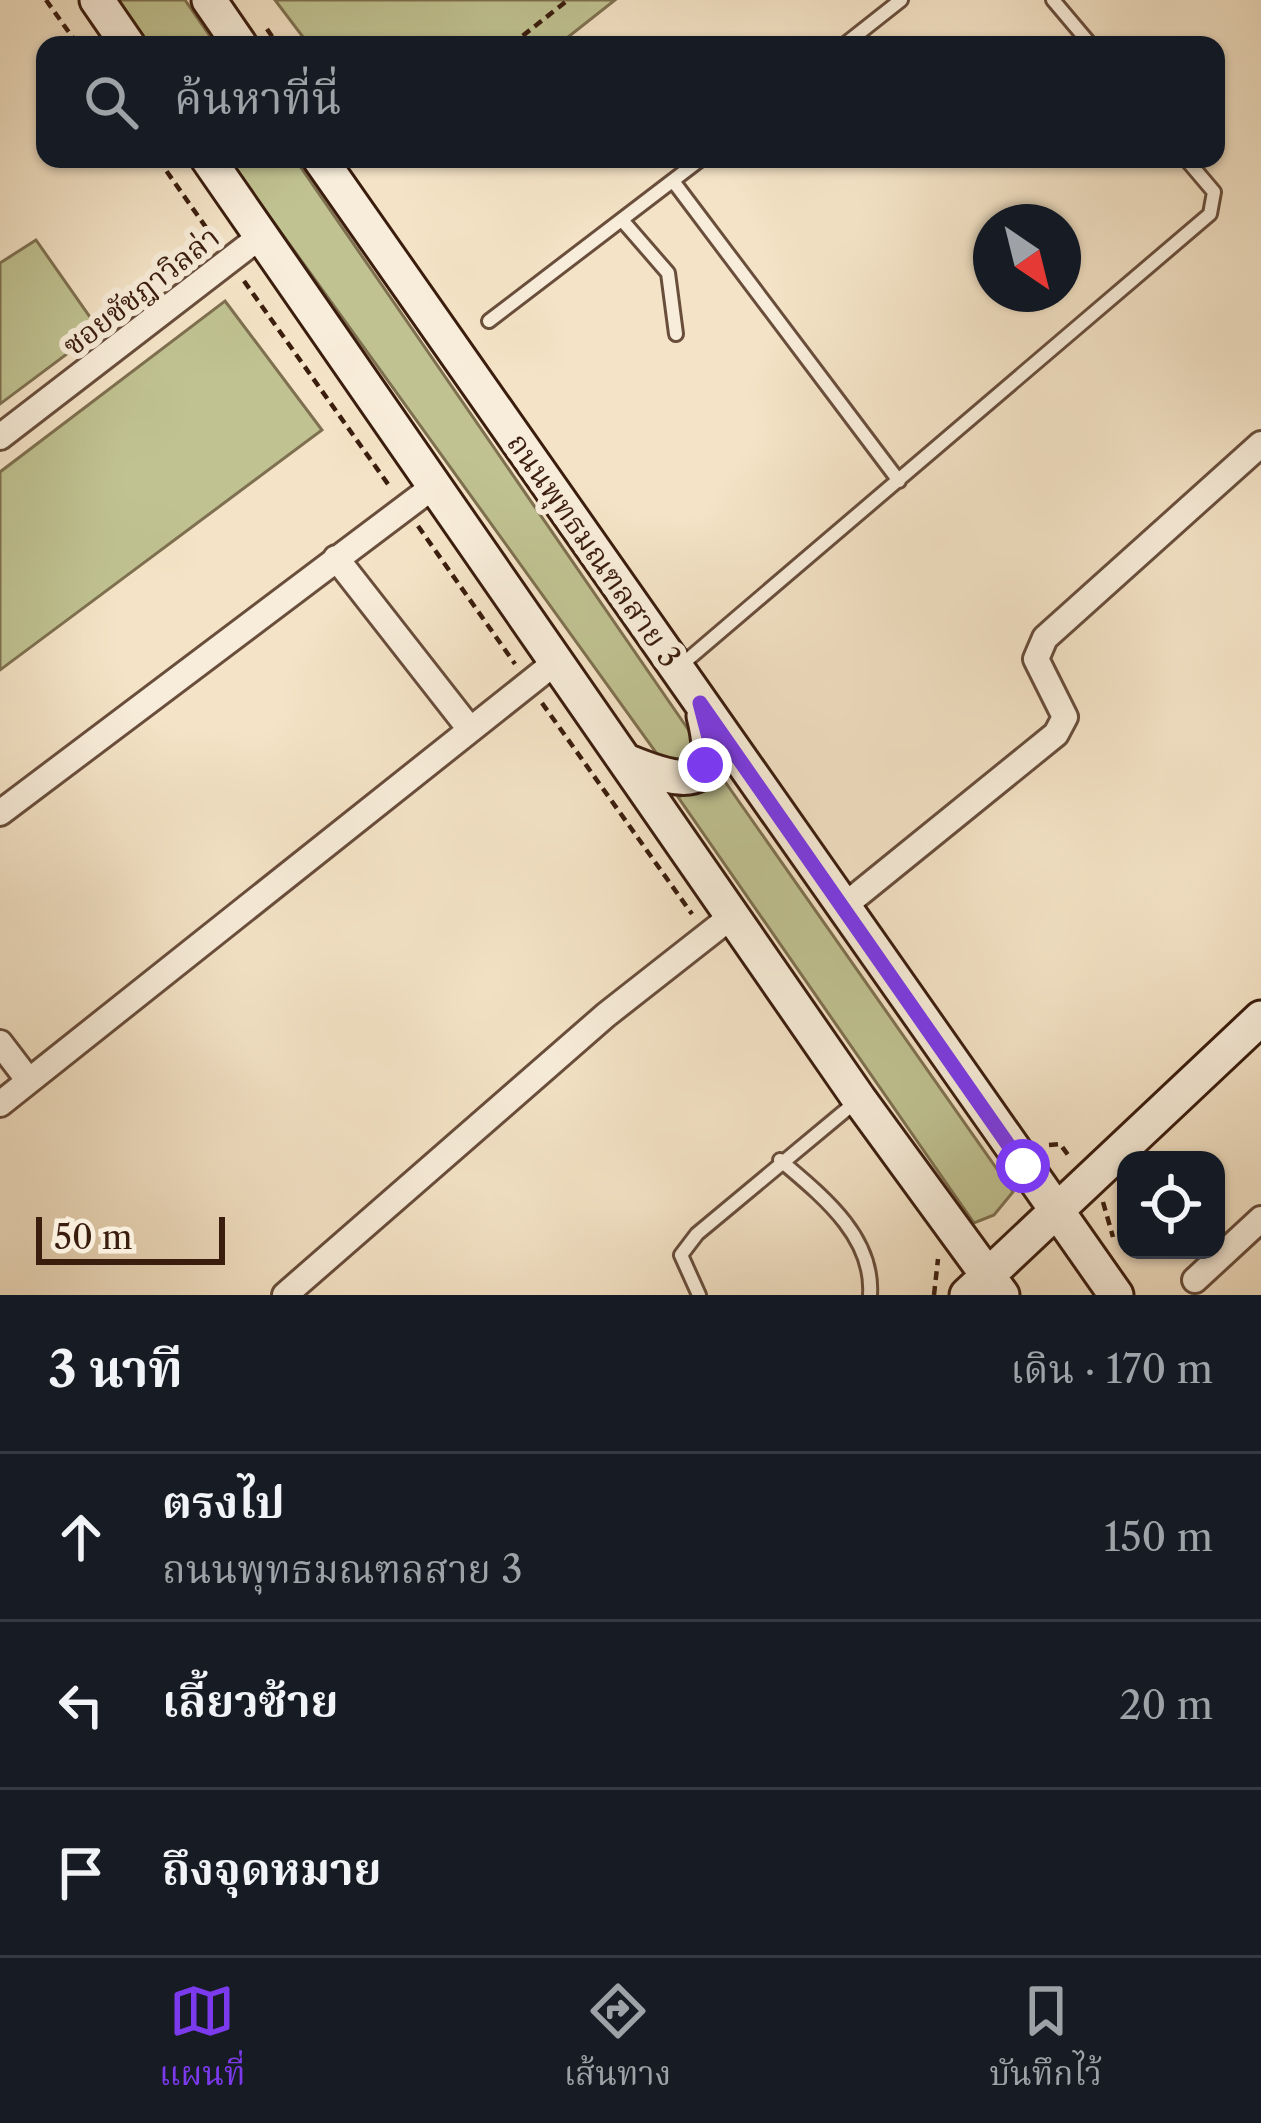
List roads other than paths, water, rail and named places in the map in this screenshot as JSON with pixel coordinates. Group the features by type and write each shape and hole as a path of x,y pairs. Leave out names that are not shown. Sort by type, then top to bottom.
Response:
{"main road":[{"path":"97,0 122,36"},
{"path":"208,0 234,36"},
{"path":"214,168 626,761 719,925 859,1099 985,1288 1055,1207 1261,1018"},
{"name":"ถนนพุทธมณฑลสาย 3","path":"326,168 1116,1295"},
{"path":"626,761 672,780 691,777 705,765 712,749 700,703"}],"street":[{"name":"ซอยชัชฎาวิลล่า","path":"0,437 261,236"},
{"path":"844,906 1056,734 1065,717 1036,659 1046,638 1261,444"},
{"path":"0,812 434,486"},
{"path":"336,558 469,728"},
{"path":"0,1104 557,661"},
{"path":"285,1295 719,925"},
{"path":"0,1043 29,1081"},
{"path":"1195,1280 1261,1219"}],"lane":[{"path":"855,36 901,0"},
{"path":"1053,0 1083,36"},
{"path":"489,321 690,168"},
{"path":"678,668 1210,214 1214,192 1194,168"},
{"path":"673,181 898,482"},
{"path":"622,220 668,273 676,298 676,334"},
{"path":"699,1295 681,1255 698,1234 780,1160 859,1099"},
{"path":"780,1160 836,1208 871,1272 870,1295"}]}
